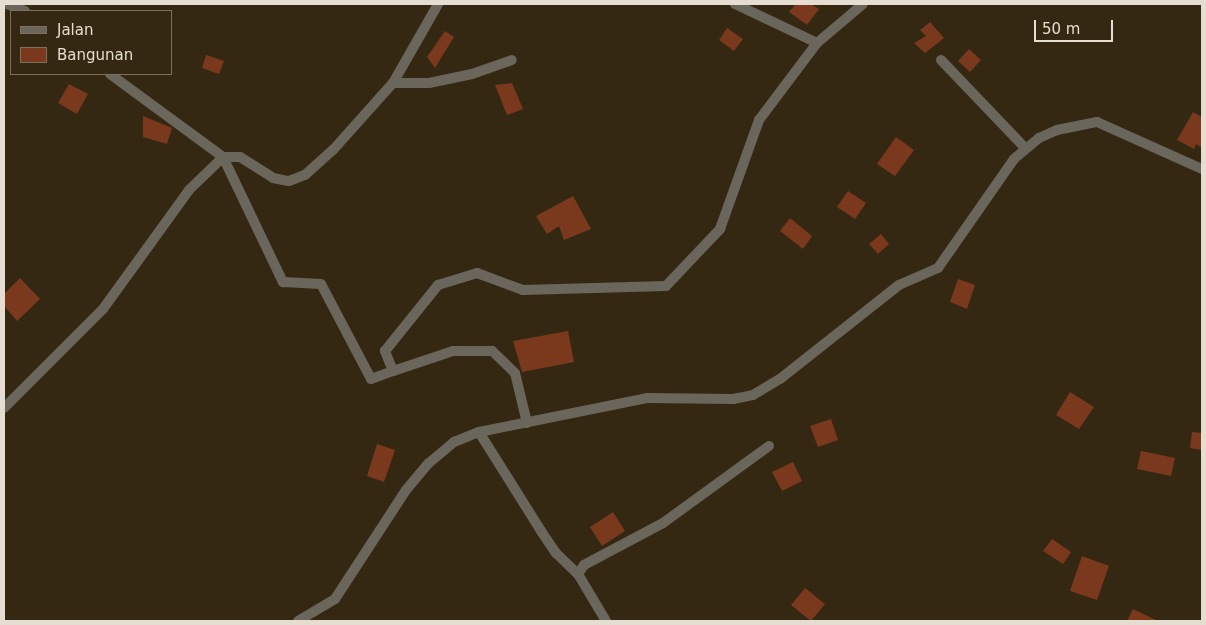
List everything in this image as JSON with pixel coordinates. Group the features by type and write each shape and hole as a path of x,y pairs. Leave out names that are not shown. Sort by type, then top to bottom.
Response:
{"street":[{"path":"7,4 22,10"},
{"path":"4,408 34,375 103,309 189,190 224,157 240,157 282,181 305,175 333,150 393,84 438,4"},
{"path":"736,4 816,43"},
{"path":"393,372 385,351 438,284 477,273 523,290 666,286 720,229 759,120 816,43 863,4"},
{"path":"393,84 429,84 472,74 512,60"},
{"path":"941,60 1025,148"},
{"path":"111,75 224,157 283,282 322,284 371,379 453,351 492,351 515,373 527,423"},
{"path":"298,621 335,599 401,497 428,463 454,442 479,432 647,398 733,399 753,395 766,388 899,285 938,268 1014,159 1025,148 1057,130 1097,122 1202,169"},
{"path":"479,432 540,531 556,553 578,574 606,621"},
{"path":"578,574 594,558 662,523 769,446"}],"building":[{"path":"796,4 811,4 819,9 807,25 789,12"},
{"path":"930,22 944,38 925,53 914,43 926,36 920,30"},
{"path":"727,28 743,39 734,51 719,40"},
{"path":"445,31 454,37 435,68 427,57"},
{"path":"969,49 981,60 970,72 958,61"},
{"path":"206,55 224,61 219,74 202,68"},
{"path":"512,83 523,109 507,115 495,85"},
{"path":"69,84 88,94 77,114 58,103"},
{"path":"1193,112 1202,117 1202,148 1196,144 1194,149 1177,140"},
{"path":"143,116 172,128 167,144 143,137"},
{"path":"896,137 914,150 895,176 877,164"},
{"path":"848,191 866,203 855,219 837,207"},
{"path":"573,196 591,229 564,240 559,226 547,234 536,216"},
{"path":"790,218 812,236 803,249 780,231"},
{"path":"881,234 889,244 878,254 869,244"},
{"path":"20,278 40,299 17,321 4,306 4,294"},
{"path":"958,279 975,285 967,309 950,302"},
{"path":"568,331 574,362 522,372 513,341"},
{"path":"1070,392 1094,407 1079,429 1056,415"},
{"path":"831,419 838,440 818,447 810,426"},
{"path":"1192,432 1202,433 1202,450 1190,448"},
{"path":"377,444 395,450 384,482 367,476"},
{"path":"1141,451 1175,458 1171,476 1137,469"},
{"path":"793,462 802,481 782,491 772,472"},
{"path":"613,512 625,531 602,546 590,527"},
{"path":"1052,539 1071,552 1063,564 1043,551"},
{"path":"1082,556 1109,566 1097,600 1070,591"},
{"path":"805,588 825,604 811,621 791,605"},
{"path":"1133,609 1158,621 1127,621"}]}
